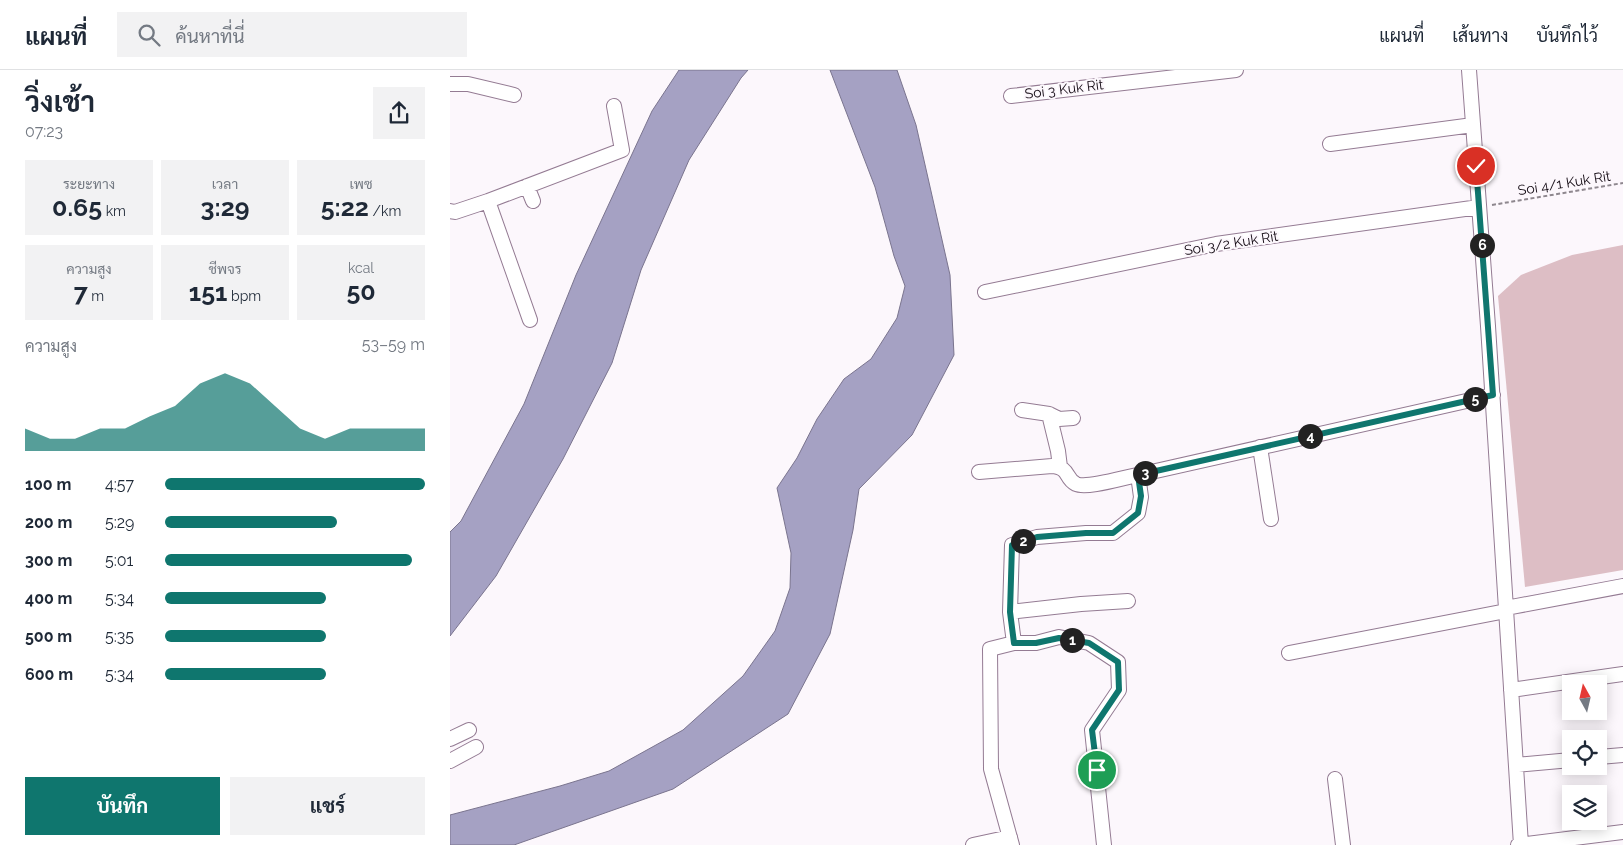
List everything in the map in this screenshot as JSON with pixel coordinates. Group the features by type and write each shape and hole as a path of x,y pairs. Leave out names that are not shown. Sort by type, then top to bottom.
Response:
{"street":[{"name":"Soi 3 Kuk Rit","path":"1011,96 1236,70"},
{"path":"1469,70 1493,395 1520,845 1623,832"},
{"path":"450,84 468,84 514,95"},
{"path":"450,211 455,212 488,201 622,150 614,106"},
{"path":"1330,144 1473,125"},
{"path":"527,186 533,201"},
{"path":"488,201 530,320"},
{"name":"Soi 3/2 Kuk Rit","path":"985,292 1216,244 1479,207"},
{"path":"979,472 1052,466 1065,470 1074,483 1094,484 1493,395"},
{"path":"1022,410 1049,414 1059,419 1074,418"},
{"path":"1049,414 1060,467"},
{"path":"1260,447 1271,519"},
{"path":"1014,643 1010,612 1012,545 1037,537 1113,533 1138,513 1141,496 1138,475"},
{"path":"1289,653 1623,586"},
{"path":"1010,612 1128,601"},
{"path":"973,845 1011,841 991,769 990,649 1014,643 1036,643 1059,638 1089,643 1118,662 1119,690 1092,730 1104,845"},
{"path":"1511,690 1623,674"},
{"path":"450,739 469,730"},
{"path":"450,761 476,747"},
{"path":"1607,756 1623,755"},
{"path":"1516,765 1562,761"},
{"path":"1335,779 1343,845"}],"path":[{"name":"Soi 4/1 Kuk Rit","path":"1479,207 1623,183"}],"shaded area":[{"path":"679,70 748,70 689,160 641,270 612,363 563,459 496,576 450,636 450,532 461,521 524,404 576,275 652,111"},
{"path":"830,70 897,70 916,125 950,275 954,355 912,435 859,489 853,530 830,634 788,714 673,789 514,845 450,845 450,815 609,771 683,730 743,676 775,631 790,588 791,553 777,488 797,458 817,419 844,379 871,359 897,318 905,286 894,256 875,187"},
{"path":"1623,245 1623,570 1525,587 1498,296 1521,275 1572,255"}],"route":[{"path":"1097,770 1092,730 1119,690 1118,662 1089,643 1059,638 1036,643 1014,643 1010,612 1012,545 1037,537 1060,534 1113,533 1138,513 1141,496 1138,475 1493,395 1476,166"}]}
